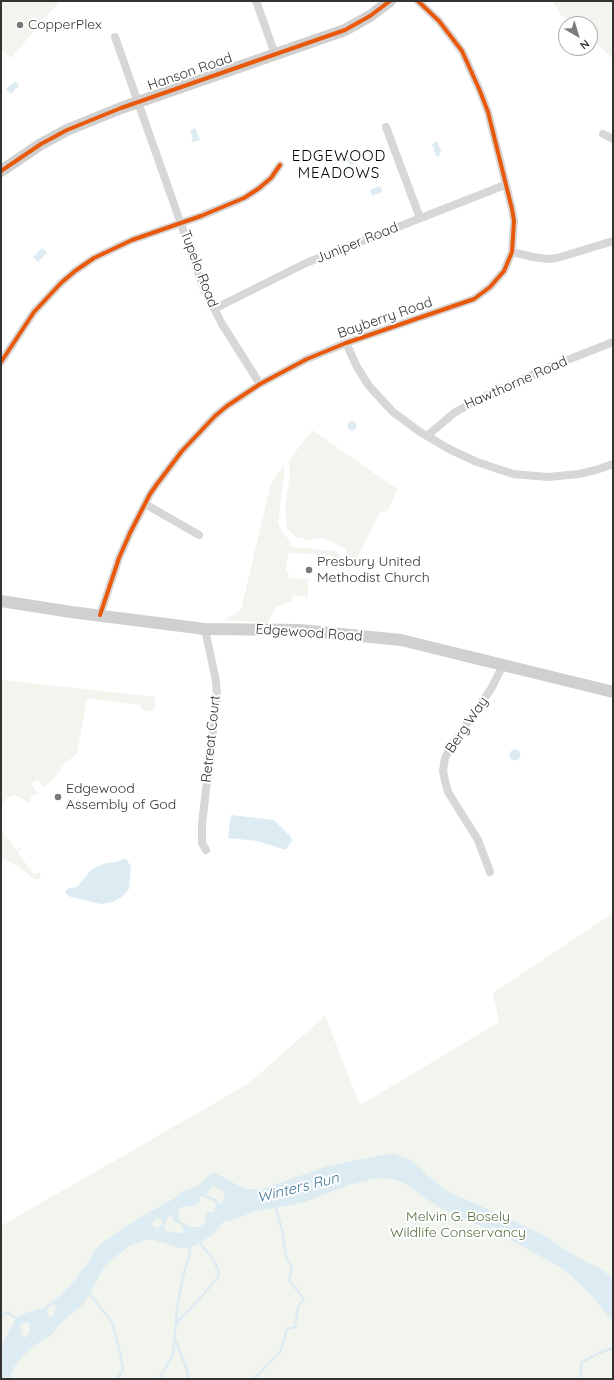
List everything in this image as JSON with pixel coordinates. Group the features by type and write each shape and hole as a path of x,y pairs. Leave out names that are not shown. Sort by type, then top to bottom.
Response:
{"main road":[{"name":"Hanson Road","path":"1,171 41,144 67,130 138,102 344,30 370,16 390,1"},
{"name":"Edgewood Road","path":"1,601 205,628 300,630 401,640 613,692"}],"street":[{"path":"256,1 275,54"},
{"name":"Bayberry Road","path":"100,615 119,558 130,533 157,484 196,435 227,406 260,384 307,358 474,299 482,294 497,280 506,266 512,252 514,221 488,112 471,68 462,51 427,9 418,1"},
{"name":"Tupelo Road","path":"115,37 201,279 214,309 260,384"},
{"path":"386,127 420,218"},
{"path":"603,134 613,139"},
{"path":"1,362 34,312 61,282 76,271 112,249 132,240 225,207 244,198 271,178 280,165"},
{"name":"Juniper Road","path":"214,309 306,263 505,185"},
{"path":"512,252 548,259 557,258 613,241"},
{"name":"Hawthorne Road","path":"427,436 454,413 475,401 552,366 613,342"},
{"path":"346,343 364,379 376,395 402,420 427,436 477,462 513,474 548,477 596,470 613,464"},
{"path":"145,504 199,535"},
{"name":"Retreat Court","path":"205,628 216,681 217,696 202,824 202,843 206,850"},
{"name":"Berg Way","path":"490,872 478,840 448,792 444,771 445,758 451,746 492,689 503,665"}],"green space":[{"name":"CopperPlex","path":"1,1 60,1 11,58 1,50"},
{"path":"553,1 613,1 613,58 598,46 598,16 561,15"},
{"path":"312,430 397,489 388,511 380,512 356,560 350,559 345,549 336,543 321,538 310,540 296,537 287,528 285,506 290,475 289,460"},
{"path":"284,465 278,523 282,532 290,541 292,547 336,551 340,555 340,559 335,559 329,555 288,553 286,571 289,572 288,578 308,579 308,597 293,596 291,602 277,606 268,623 225,620 241,610 271,483"},
{"path":"1,680 156,697 154,709 149,712 142,710 140,705 87,698 77,754 60,767 61,770 44,788 38,779 31,784 38,793 30,797 32,801 28,803 22,798 12,796 6,799 1,806"},
{"path":"1,829 16,850 22,847 18,853 34,875 39,872 41,875 40,878 34,879 15,865 1,858"},
{"name":"Melvin G. Bosely Wildlife Conservancy","path":"613,913 613,1379 1,1379 1,1226 248,1084 325,1016 360,1105 499,1022 493,993"}],"water":[{"path":"14,82 17,83 19,87 16,88 11,94 6,88"},
{"path":"195,128 200,140 192,142 191,140 193,139 190,131"},
{"path":"437,141 441,151 439,156 436,156 432,144"},
{"path":"351,152 354,156 355,163 351,165 347,160 346,154"},
{"path":"380,186 382,192 372,196 370,190"},
{"path":"42,248 47,253 38,262 33,257"},
{"path":"350,422 354,422 356,426 354,430 350,430 348,428 348,424"},
{"path":"515,749 519,751 521,755 519,759 515,761 511,759 509,755 511,751"},
{"path":"231,815 274,820 291,837 292,841 285,850 258,841 228,838"},
{"path":"123,859 127,860 131,867 129,889 122,897 113,902 101,904 71,897 66,894 65,891 69,888 77,887 92,869 106,863 116,862"},
{"name":"Winters Run","path":"394,1154 409,1159 447,1191 540,1233 575,1256 603,1270 613,1280 613,1322 591,1295 560,1267 509,1239 442,1209 402,1182 391,1179 377,1178 349,1185 302,1203 253,1212 233,1220 223,1222 214,1234 189,1248 181,1248 154,1240 145,1240 129,1246 104,1267 89,1295 81,1306 62,1322 51,1335 35,1345 23,1356 14,1367 9,1379 1,1379 1,1350 16,1318 26,1313 43,1308 61,1295 77,1278 96,1249 103,1242 139,1218 175,1198 183,1191 199,1185 211,1174 215,1173 245,1189 262,1189 328,1166","holes":["212,1186 214,1186 223,1191 225,1198 221,1204 219,1204 216,1199 206,1195","201,1196 215,1202 216,1206 214,1212 207,1212 205,1223 200,1227 190,1227 184,1223 181,1223 179,1219 179,1209 184,1206 189,1207 199,1203 199,1197","173,1215 174,1221 181,1225 184,1229 182,1233 164,1230 168,1217","157,1218 161,1219 163,1222 158,1229 151,1224","55,1304 54,1315 49,1318 47,1310 49,1307","29,1323 30,1332 25,1338 23,1338 20,1326 21,1324"]}],"waterway":[{"name":"Winters Run","path":"254,1379 280,1352 287,1329 295,1327 298,1307 304,1299 289,1280 292,1268 286,1257 282,1229 275,1205"},
{"path":"176,1323 218,1278 219,1272 216,1265 200,1243"},
{"path":"159,1379 173,1355 177,1309 182,1281 190,1252 189,1248"},
{"path":"88,1292 112,1322 123,1370 117,1379"},
{"path":"1,1316 7,1312 16,1318"},
{"path":"175,1339 189,1379"},
{"path":"581,1379 581,1363 599,1353 613,1348"}],"cycle path":[{"path":"1,171 41,144 67,130 121,108 345,30 370,16 390,1"},
{"path":"100,615 119,558 150,494 182,451 215,416 260,384 307,359 346,343 474,299 490,287 504,271 512,252 514,221 488,112 462,51 439,21 418,1"},
{"path":"1,362 34,312 61,283 75,271 94,258 132,240 201,216 244,198 271,178 280,165"}],"place":[{"name":"CopperPlex","path":"20,25"},
{"name":"Presbury United Methodist Church","path":"309,570"},
{"name":"Edgewood Assembly of God","path":"58,797"}],"district":[{"name":"EDGEWOOD MEADOWS","path":"339,164"}]}
